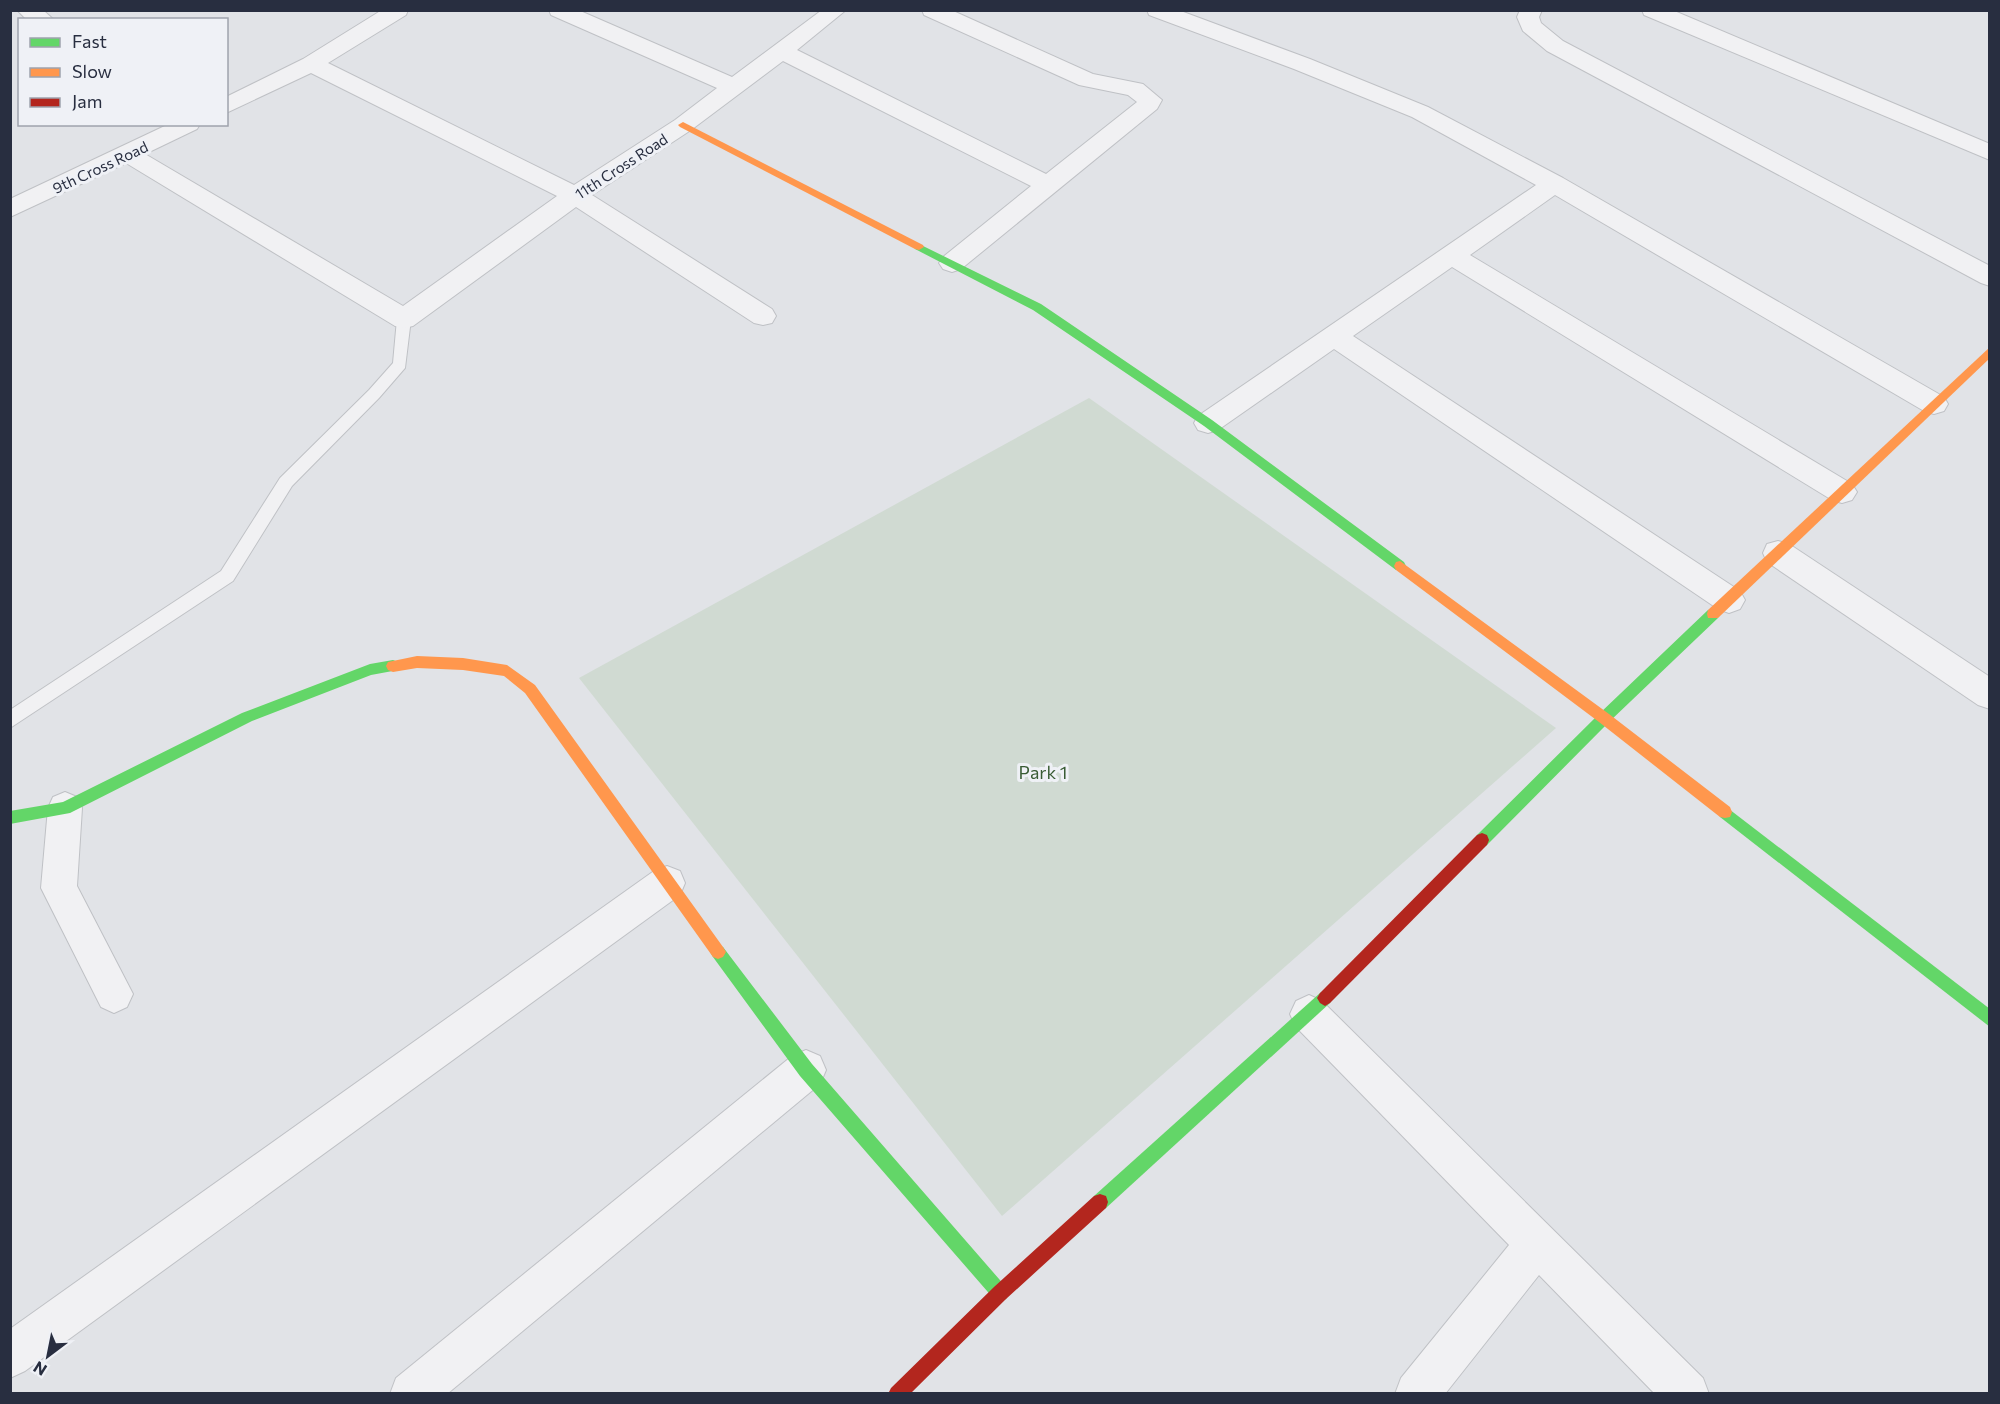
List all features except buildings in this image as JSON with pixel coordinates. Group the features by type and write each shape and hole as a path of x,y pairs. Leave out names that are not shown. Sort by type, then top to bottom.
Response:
{"street":[{"path":"27,10 40,18"},
{"path":"559,10 732,86"},
{"name":"11th Cross Road","path":"404,319 575,195 683,125 836,10"},
{"path":"932,10 1087,80 1135,89 1150,100 1149,104 952,263"},
{"path":"1157,10 1302,64 1420,112 1554,184 1934,404"},
{"path":"1531,10 1528,17 1531,26 1555,46 1989,277"},
{"path":"1652,10 1989,153"},
{"path":"228,105 311,64 392,12"},
{"path":"781,51 1048,185"},
{"path":"311,64 575,195 763,316"},
{"path":"683,125 1037,307 1208,423 1604,718 1989,1019"},
{"name":"9th Cross Road","path":"10,209 185,126"},
{"path":"128,153 404,319"},
{"path":"1208,423 1554,184"},
{"path":"1451,255 1842,492"},
{"path":"1334,336 1729,600"},
{"path":"897,1394 1000,1293 1309,1014 1604,718 1989,351"},
{"path":"1778,553 1989,695"},
{"path":"10,818 65,808 247,717 370,670 417,662 463,664 507,671 530,688 668,883 806,1070 1000,1293"},
{"path":"65,808 59,888 114,994"},
{"path":"10,1356 668,883"},
{"path":"1309,1014 1687,1394"},
{"path":"412,1394 806,1070"},
{"path":"1417,1394 1537,1243"}],"lane":[{"path":"10,720 228,576 286,482 374,394 400,364 404,319"}],"green space":[{"name":"Park 1","path":"1089,398 1556,728 1002,1216 579,678"}],"traffic: fast":[{"path":"919,247 1037,307 1208,423 1400,566"},
{"path":"1482,840 1604,718 1713,614"},
{"path":"10,818 65,808 247,717 370,670 393,666"},
{"path":"1725,812 1990,1019"},
{"path":"718,952 806,1070 1000,1293"},
{"path":"1100,1202 1325,998"}],"traffic: slow":[{"path":"683,125 919,247"},
{"path":"1713,614 1990,351"},
{"path":"1400,566 1604,718 1725,812"},
{"path":"393,666 417,662 463,664 507,671 530,689 718,952"}],"traffic: jam":[{"path":"1325,998 1482,840"},
{"path":"897,1394 1000,1293 1100,1202"}]}
